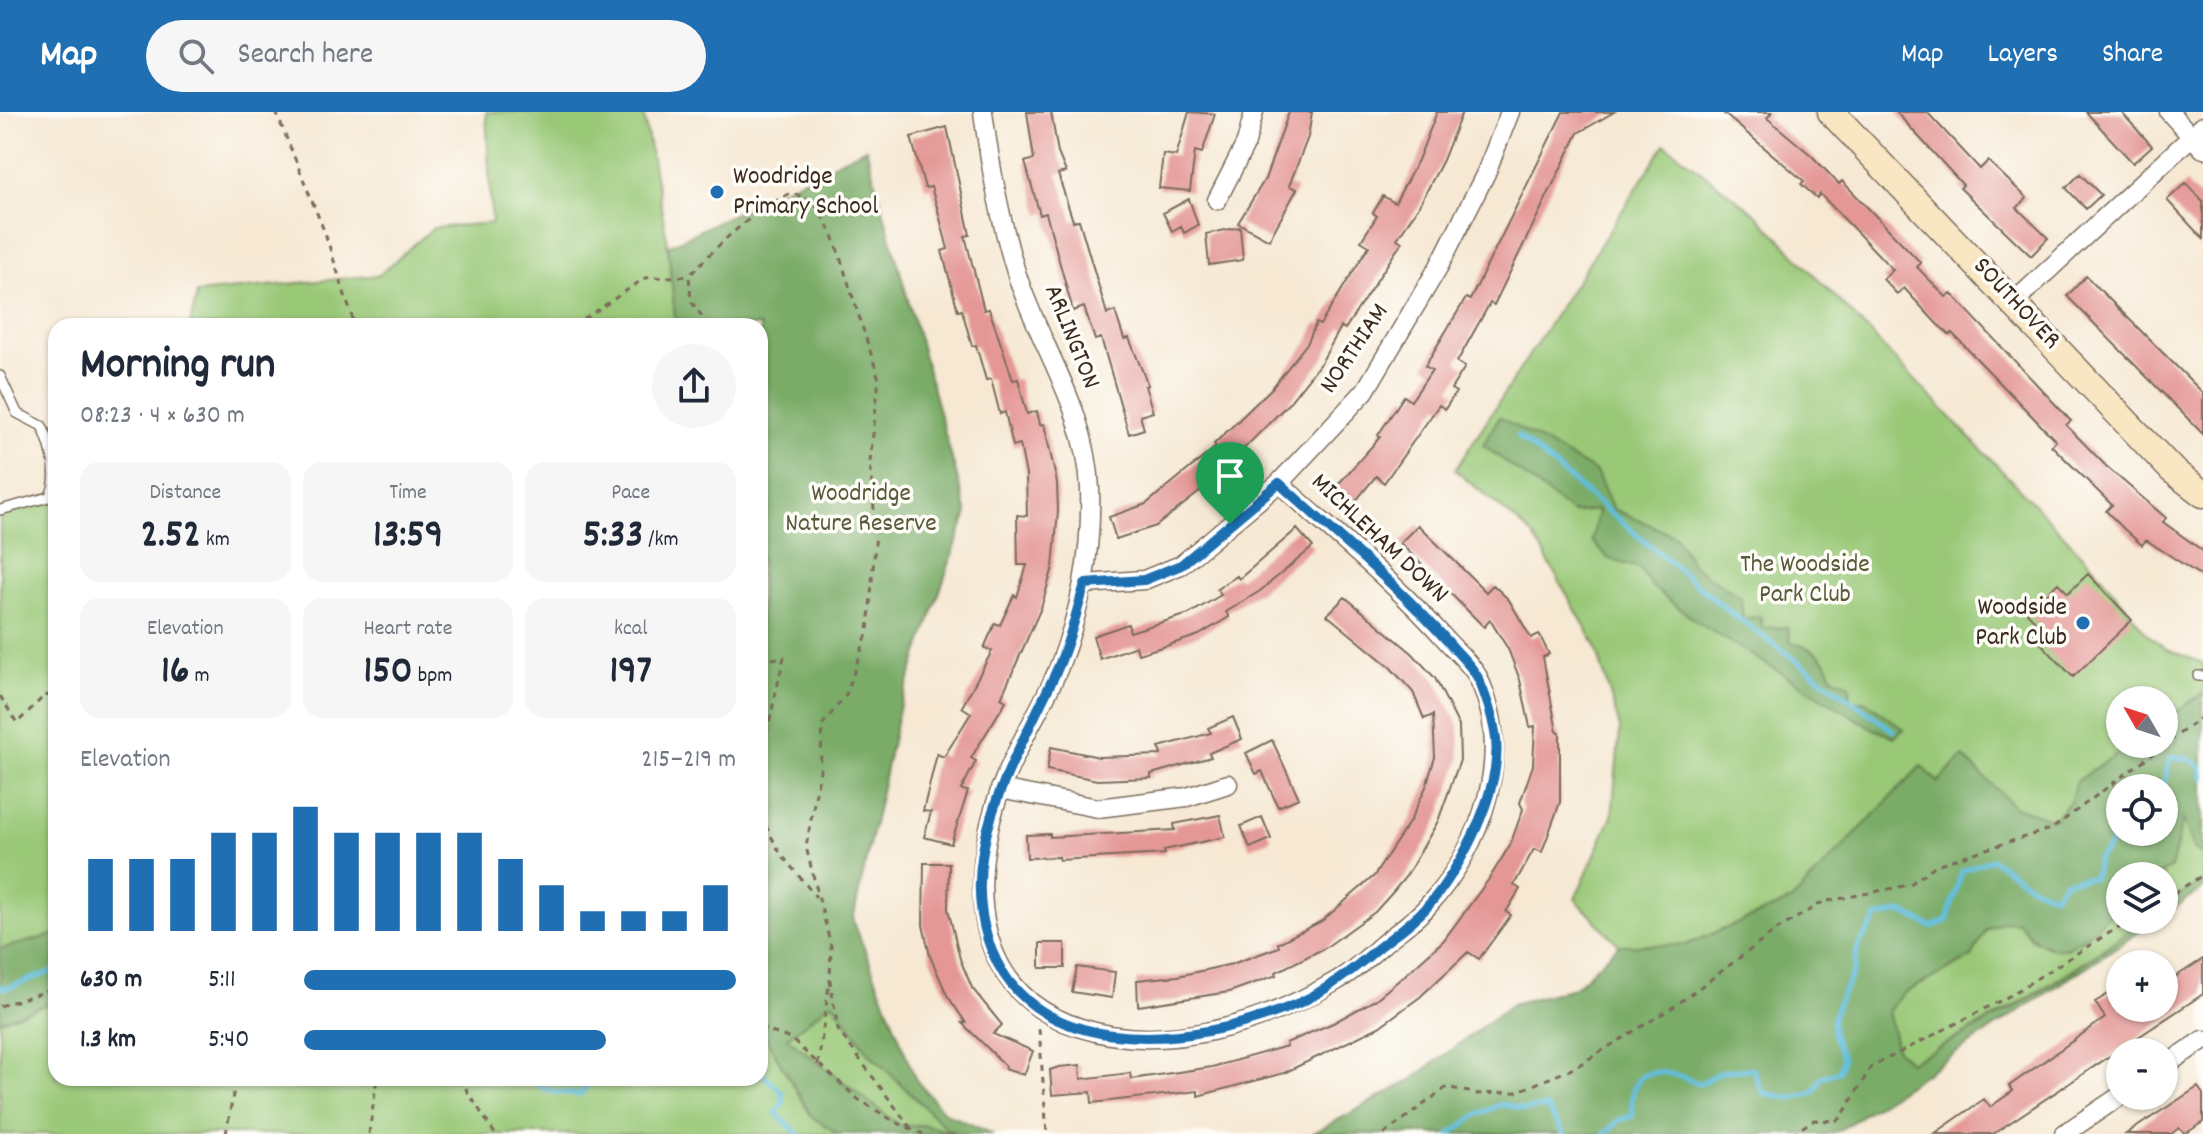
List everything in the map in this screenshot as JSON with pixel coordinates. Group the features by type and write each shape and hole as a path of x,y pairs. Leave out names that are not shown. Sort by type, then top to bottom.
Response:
{"street":[{"name":"ARLINGTON","path":"983,112 989,159 1016,273 1056,363 1085,442 1090,516 1085,584"},
{"path":"1217,200 1246,143 1254,112"},
{"name":"NORTHIAM","path":"1085,584 1144,580 1181,565 1279,483 1365,391 1439,266 1486,173 1510,112"},
{"name":"SOUTHOVER","path":"1831,112 2172,470 2203,494"},
{"path":"2014,302 2199,137 2169,112"},
{"name":"MICHLEHAM DOWN","path":"1085,584 1058,668 1000,789 982,863 982,914 993,953 1010,983 1042,1009 1074,1026 1111,1037 1153,1039 1206,1032 1302,1002 1346,976 1427,907 1461,857 1483,812 1494,773 1496,734 1477,674 1433,625 1279,483"},
{"path":"1000,789 1098,808 1187,797 1228,784"},
{"path":"2178,1057 2203,1040"},
{"path":"2064,1134 2106,1106"}],"lane":[{"path":"0,376 17,413 42,426 48,451"},
{"path":"0,510 48,497"}],"path":[{"path":"276,112 325,233 352,318"},
{"path":"586,318 645,278 689,276 722,241 762,207 791,193 813,200 833,235 879,379 870,462 876,532 868,631 846,695 823,724 820,770 806,847 831,946 830,981 818,1065"},
{"path":"689,276 691,301 703,318"},
{"path":"768,660 784,657 768,728"},
{"path":"0,696 17,723 48,696"},
{"path":"1384,1134 1447,1087 1477,1094 1516,1092 1574,1068 1675,1006 1778,929 1823,902 1909,885 1936,865 2053,828 2203,716"},
{"path":"768,830 780,853 818,900"},
{"path":"2178,890 2203,875"},
{"path":"1792,1134 1814,1120 1835,1121 1841,1118 1871,1067 2004,999 2108,934"},
{"path":"830,981 838,1030 913,1131"},
{"path":"0,1006 48,991"},
{"path":"1042,1009 1038,1026 1047,1134"},
{"path":"768,1031 791,1039 858,1099 923,1134"},
{"path":"226,1134 235,1086"},
{"path":"369,1134 376,1086"},
{"path":"464,1086 495,1134"}],"green space":[{"path":"486,112 643,112 667,238 675,318 192,318 197,293 379,275 433,228 492,223"},
{"name":"The Woodside Park Club","path":"1665,144 1755,213 2096,569 2147,634 2165,648 2203,663 2203,693 2178,711 2178,686 2106,686 2106,758 2111,758 2076,782 2071,801 2053,820 2015,807 1963,757 1938,782 1921,766 1791,901 1686,945 1619,945 1575,899 1612,816 1620,728 1595,644 1533,535 1455,470"},
{"name":"Woodridge Nature Reserve","path":"866,148 967,513 899,709 853,920 916,1080 945,1113 993,1134 961,1134 947,1129 870,1054 832,1002 787,1038 900,1126 924,1125 954,1134 839,1134 812,1117 768,1042 768,318 675,318 668,246"},
{"path":"1499,417 1596,472 1613,509 1674,535 1694,566 1741,598 1743,619 1760,616 1763,628 1788,627 1791,642 1817,653 1832,677 1850,685 1850,700 1867,702 1904,729 1894,737 1874,729 1697,622 1652,587 1639,568 1609,559 1592,541 1598,510 1573,513 1483,445"},
{"path":"48,501 48,1086 768,1086 768,1042 812,1117 839,1134 0,1134 0,514"},
{"path":"2203,693 2203,856 2194,848 2183,819 2178,839 2178,774 2106,774 2106,846 2176,846 2172,862 2106,862 2106,917 2070,946 2058,949 2046,946 2018,922 2004,921 1986,930 1972,957 1904,993 1888,1011 1897,1050 1910,1062 1935,1050 2034,996 2124,934 2136,934 2112,950 2106,950 2106,954 1838,1131 1827,1134 1312,1134 1410,1081 1512,1004 1574,988 1619,945 1686,945 1791,901 1921,766 1938,782 1963,757 2015,807 2053,820 2071,801 2076,782 2111,758 2178,758 2178,711"},
{"path":"2183,817 2194,848 2203,856 2203,882 2178,897 2178,862 2172,862"},
{"path":"2203,882 2203,889 2178,906 2178,897"},
{"path":"2106,916 2106,934 2124,934 2001,1014 1910,1062 1897,1050 1887,1011 1904,993 1972,957 1986,930 2004,921 2018,922 2032,940 2066,949"},
{"path":"48,936 48,1004 0,1021 0,949"},
{"path":"832,1002 870,1054 947,1129 961,1134 924,1125 900,1126 786,1037"}],"building":[{"path":"1027,112 1051,112 1058,153 1066,172 1058,174 1073,221 1079,220 1107,314 1115,311 1124,339 1129,338 1148,385 1145,386 1153,412 1140,416 1144,429 1129,434 1101,338 1095,340 1084,307 1073,311 1046,213 1040,215 1025,162 1034,159"},
{"path":"1189,112 1215,114 1202,153 1195,151 1190,191 1159,188 1163,154 1176,156"},
{"path":"1289,112 1312,112 1308,137 1289,186 1297,189 1269,240 1238,223 1265,179"},
{"path":"1437,112 1462,112 1443,160 1419,206 1397,239 1402,242 1345,329 1341,327 1322,361 1288,404 1206,487 1156,526 1116,539 1109,517 1146,504 1216,447 1214,444 1272,388 1308,342 1316,323 1320,325 1369,246 1361,241 1377,216 1373,213 1383,196 1395,203 1418,160"},
{"path":"1563,112 1614,112 1578,133 1494,305 1490,303 1457,362 1465,367 1451,389 1456,392 1445,409 1439,405 1384,483 1376,476 1346,513 1327,497 1380,437 1378,435 1404,396 1411,401 1432,370 1425,366 1466,298 1470,300"},
{"path":"1722,112 1772,112 1767,118 1811,155 1839,184 1842,181 1921,263 1917,267 1946,297 1951,293 2071,421 2066,425 2106,466 2166,518 2163,522 2203,551 2203,577 2146,540 2142,545 2124,529 2106,511 2112,505 2051,445 2056,441 1952,333 1950,335 1937,324 1904,288 1897,294 1883,279 1893,270 1849,224 1820,194 1817,198 1801,184 1804,181"},
{"path":"1896,112 1927,112 1980,169 1988,161 2027,198 2017,208 2048,238 2031,256 1960,188 1963,185"},
{"path":"2086,112 2121,112 2152,146 2133,163"},
{"path":"947,127 970,235 965,236 984,310 989,309 1013,380 1018,379 1027,414 1037,411 1040,425 1044,424 1057,483 1058,511 1053,567 1041,608 1001,698 1006,701 971,758 976,761 961,790 968,791 951,844 924,837 931,812 923,811 937,754 944,757 971,713 962,707 992,651 984,648 995,623 1000,625 1014,595 1017,597 1027,565 1018,565 1017,515 1027,516 1026,475 1020,444 1013,446 1005,412 1000,414 991,379 986,380 962,310 958,311 942,251 948,249 937,207 931,187 925,188 911,137"},
{"path":"2080,174 2101,195 2086,209 2066,188"},
{"path":"2186,183 2203,201 2203,239 2167,200"},
{"path":"1189,199 1198,225 1184,233 1181,226 1172,231 1163,213"},
{"path":"1240,227 1243,260 1209,265 1206,234"},
{"path":"2086,276 2203,393 2203,434 2067,296"},
{"path":"1418,525 1486,592 1493,585 1509,600 1531,638 1539,634 1549,654 1543,657 1557,732 1560,732 1560,802 1542,852 1534,849 1514,885 1520,889 1506,912 1511,915 1479,959 1468,952 1420,997 1379,1027 1284,1073 1198,1096 1198,1091 1092,1103 1091,1092 1052,1095 1050,1070 1059,1067 1080,1065 1081,1079 1130,1073 1131,1079 1212,1067 1287,1046 1286,1043 1333,1023 1375,1000 1443,941 1489,879 1510,845 1523,809 1520,803 1533,765 1535,726 1530,727 1520,680 1508,649 1490,620 1484,627 1400,543"},
{"path":"1297,529 1313,547 1260,591 1226,612 1229,617 1199,635 1169,645 1138,654 1136,646 1100,659 1093,636 1128,624 1130,632 1189,614 1221,595 1217,589 1237,576 1239,579"},
{"name":"Woodside Park Club","path":"2088,574 2132,620 2073,677 2033,635 2041,627 2027,613 2058,583 2068,593"},
{"path":"1345,597 1412,653 1435,678 1459,726 1460,760 1438,821 1407,875 1393,892 1375,912 1325,948 1276,972 1277,975 1229,992 1138,1006 1137,980 1178,976 1232,964 1279,947 1278,943 1322,921 1374,876 1410,821 1426,787 1435,757 1433,715 1424,719 1413,692 1390,667 1327,615"},
{"path":"1233,717 1242,739 1209,753 1211,757 1151,774 1151,778 1097,780 1047,770 1051,747 1099,757 1161,755 1159,747 1211,733 1208,728"},
{"path":"1272,740 1299,798 1278,807 1262,771 1256,774 1246,753"},
{"path":"1220,815 1225,837 1164,850 1165,854 1059,860 1059,857 1027,858 1026,835 1050,834 1050,837 1175,830 1174,824"},
{"path":"1262,817 1271,839 1250,848 1241,826"},
{"path":"924,863 949,863 948,909 960,959 972,988 1002,1025 993,1034 1033,1051 1024,1075 1005,1069 1006,1066 962,1023 966,1023 947,995 930,956 923,925"},
{"path":"1040,943 1065,943 1065,968 1040,968"},
{"path":"2203,959 2203,994 2178,1011 2178,975"},
{"path":"1077,967 1115,972 1112,998 1072,992"},
{"path":"2106,995 2106,1022 2161,1022 2137,1038 2106,1038 2106,1059 1993,1134 1934,1134 1984,1099 1990,1107 2013,1091 2009,1086 2105,1018 2095,1002"},
{"path":"2198,1087 2203,1094 2203,1122 2185,1134 2179,1128 2171,1134 2126,1134 2163,1110 2178,1110 2178,1100"}],"waterway":[{"path":"1518,436 1731,613 1894,731"},
{"path":"2166,774 2170,757 2187,758 2201,767 2203,778"},
{"path":"1604,1134 1619,1120 1633,1116 1635,1086 1649,1073 1672,1074 1699,1084 1722,1071 1753,1069 1763,1093 1791,1098 1814,1092 1822,1077 1839,1071 1843,1059 1833,1034 1834,1014 1853,973 1860,944 1877,917 1902,912 1932,927 1947,921 1962,871 1992,859 2030,885 2055,895 2064,881 2094,877 2097,860 2110,846"},
{"path":"0,987 7,988 48,973"},
{"path":"768,1079 782,1092 783,1103 776,1113 798,1134"},
{"path":"540,1086 549,1091 580,1095 586,1086"},
{"path":"1450,1134 1479,1114 1502,1104 1524,1110 1546,1107 1564,1134"}],"place":[{"name":"Woodridge Primary School","path":"717,192"},
{"name":"Woodside Park Club","path":"2083,623"}],"route":[{"path":"1279,483 1433,625 1477,674 1496,734 1494,773 1483,812 1461,857 1427,907 1346,976 1302,1002 1206,1032 1153,1039 1111,1037 1055,1018 1029,1001 1010,983 993,953 982,914 982,863 989,829 1000,789 1058,668 1085,584 1144,580 1181,565 1230,524 1279,483"}]}
